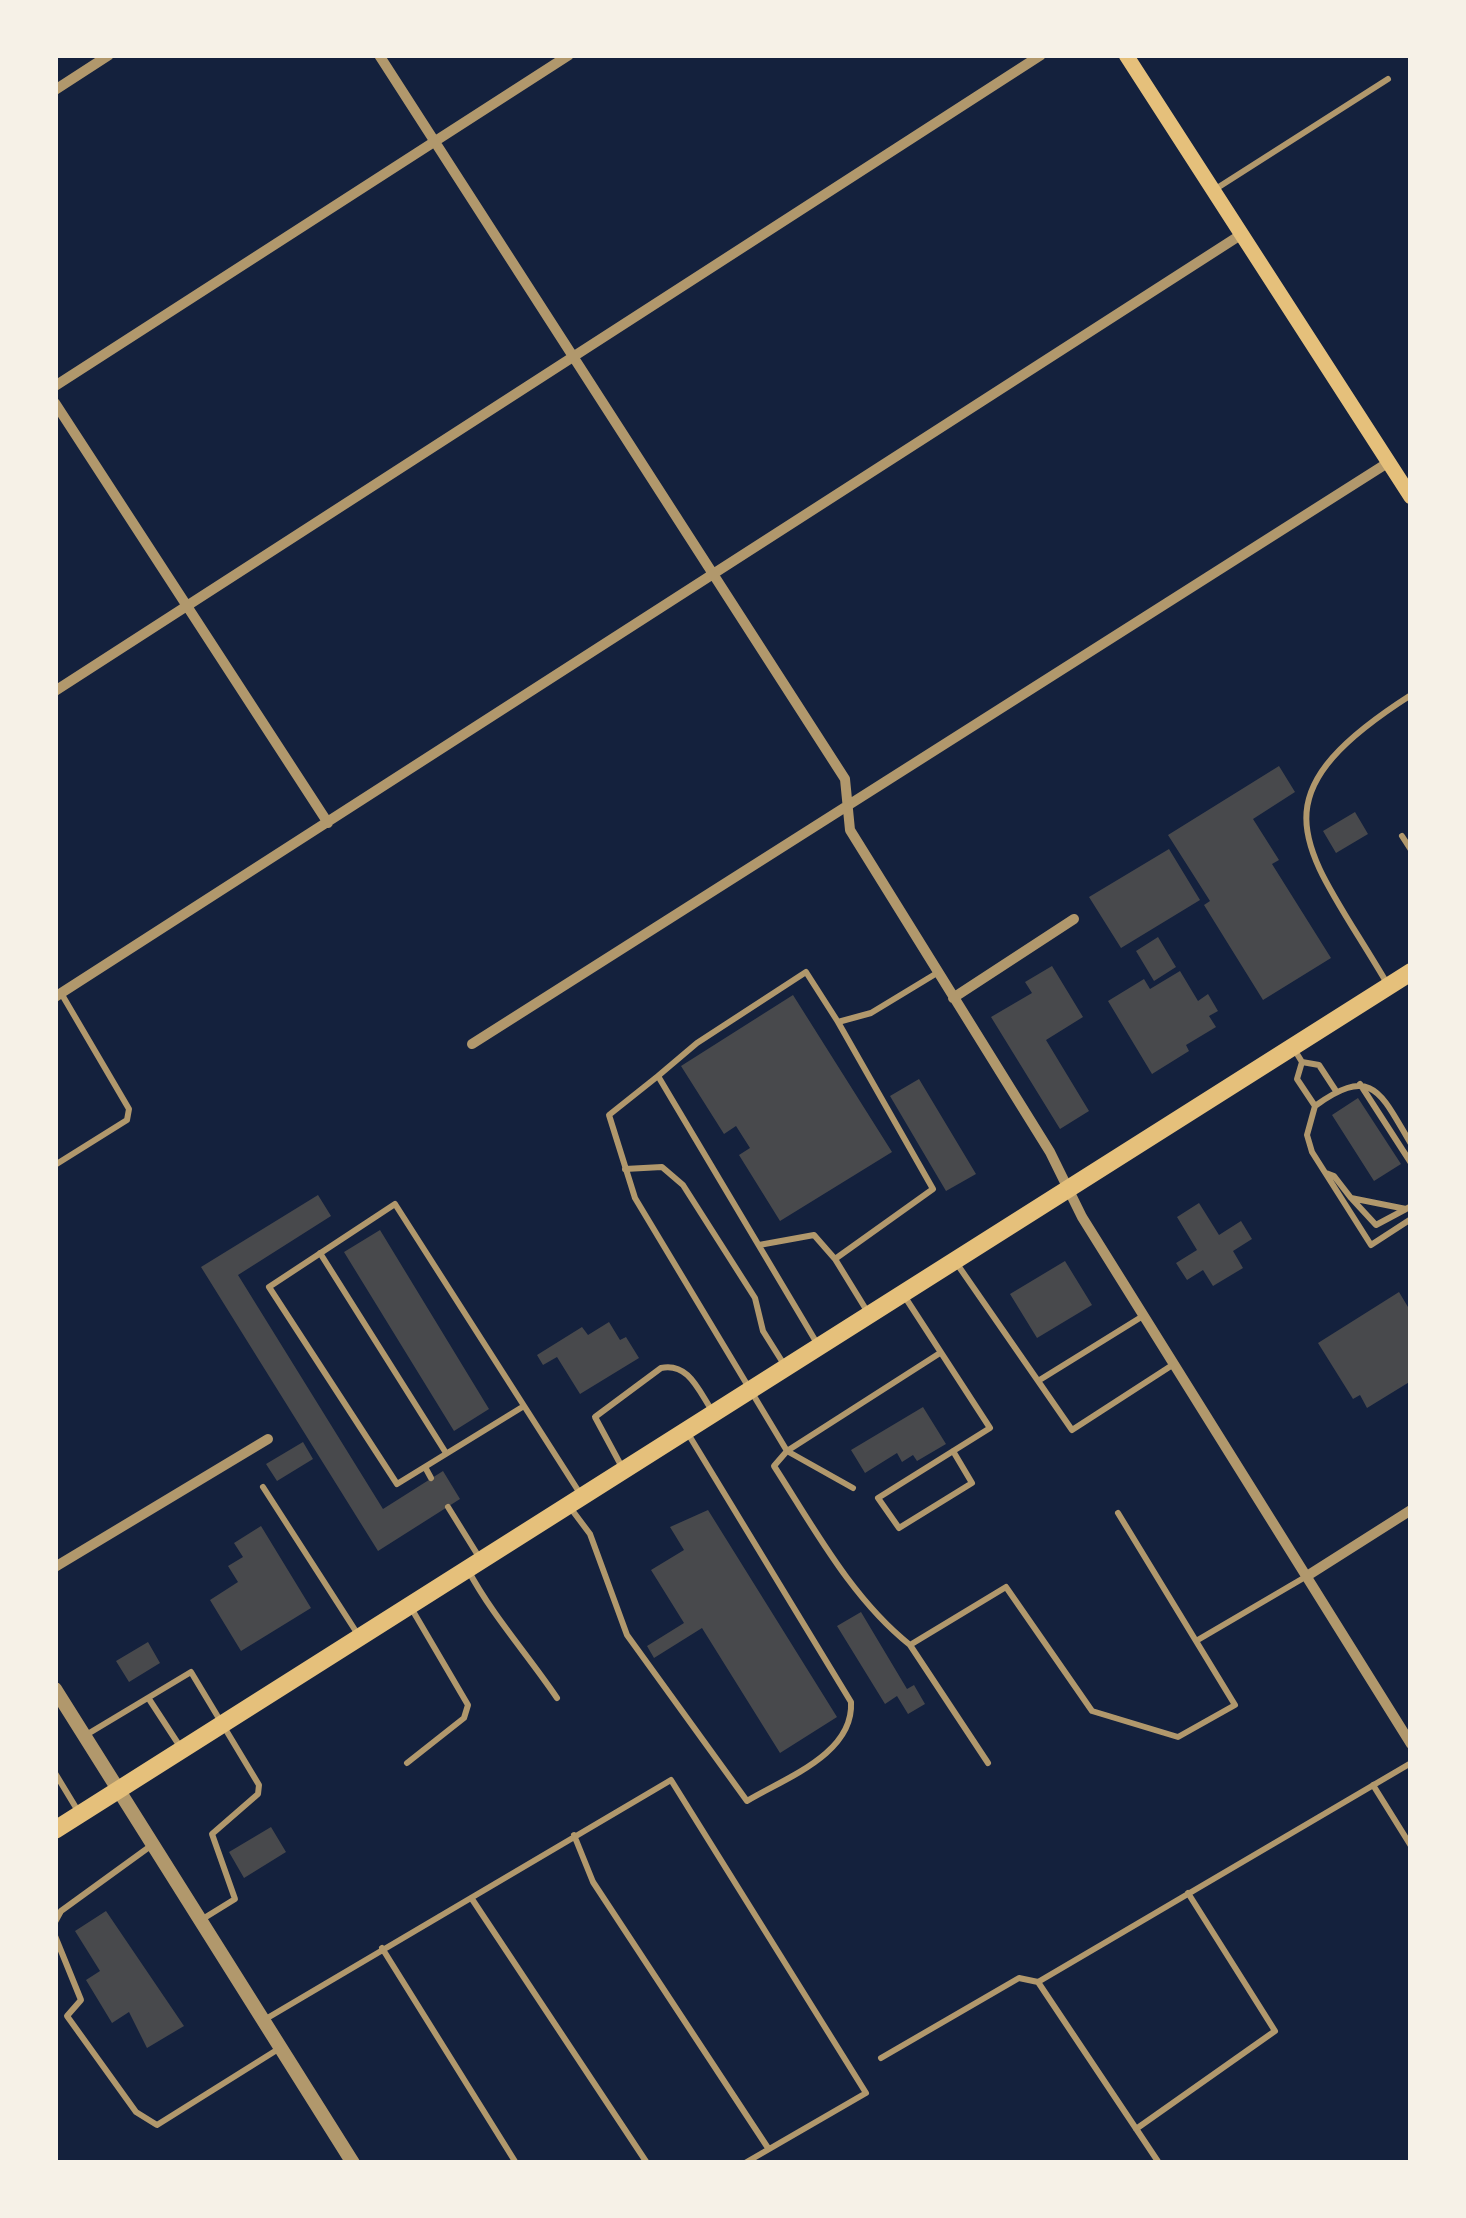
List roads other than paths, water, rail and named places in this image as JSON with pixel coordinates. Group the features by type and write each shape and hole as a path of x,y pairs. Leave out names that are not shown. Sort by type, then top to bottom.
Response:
{"main road":[{"path":"1126,55 1411,497"},
{"path":"55,1830 1067,1189 1298,1054 1411,972"}],"street":[{"path":"55,90 109,55"},
{"path":"379,55 846,779 850,830 1050,1152 1067,1189 1174,1364 1411,1744"},
{"path":"55,386 569,55"},
{"path":"55,691 1041,55"},
{"path":"58,995 1242,234"},
{"path":"55,403 328,823"},
{"path":"472,1044 1389,462"},
{"path":"953,998 1074,919"},
{"path":"55,1567 268,1439"},
{"path":"1307,1576 1411,1510"},
{"path":"55,1688 353,2163"}],"lane":[{"path":"1214,191 1388,79"},
{"path":"1389,986 1309,851 1304,818 1313,781 1334,753 1411,695"},
{"path":"1402,836 1411,850"},
{"path":"835,1258 933,1188 806,972 697,1043 609,1115 634,1198 787,1450 853,1488"},
{"path":"838,1022 872,1014 937,973"},
{"path":"57,1160 127,1120 129,1108 58,995"},
{"path":"1315,1106 1297,1078 1298,1054 1320,1065 1336,1091"},
{"path":"658,1076 819,1346"},
{"path":"1360,1084 1411,1163"},
{"path":"1411,1144 1378,1090 1360,1084 1336,1091 1315,1106 1307,1134 1325,1173 1371,1245 1411,1219"},
{"path":"625,1169 662,1167 683,1185 756,1298 763,1331 786,1367"},
{"path":"1325,1173 1334,1176 1376,1224 1408,1208"},
{"path":"1351,1198 1408,1208"},
{"path":"524,1406 397,1484 270,1287 395,1204 524,1406 575,1500 626,1635 747,1801 828,1752 846,1735 852,1720 851,1702 686,1430"},
{"path":"759,1246 814,1236 835,1258 869,1314"},
{"path":"320,1253 446,1454"},
{"path":"955,1260 1072,1430 1174,1364"},
{"path":"902,1293 990,1428 953,1451 878,1498 899,1528 972,1484 953,1451"},
{"path":"1038,1381 1144,1315"},
{"path":"940,1353 787,1450 774,1466 843,1572 891,1630 910,1646 988,1764"},
{"path":"623,1470 595,1417 661,1368 674,1365 684,1370 713,1413"},
{"path":"425,1467 431,1478"},
{"path":"263,1487 360,1636"},
{"path":"448,1507 474,1564 486,1604 509,1628 557,1698"},
{"path":"910,1646 1006,1587 1092,1710 1178,1737 1235,1704 1118,1513"},
{"path":"1196,1641 1307,1576"},
{"path":"407,1762 464,1718 468,1705 409,1605"},
{"path":"85,1736 191,1672 259,1785 258,1794 212,1834 235,1899 200,1920"},
{"path":"149,1699 181,1750"},
{"path":"880,2058 1020,1978 1038,1982 1411,1762"},
{"path":"55,1773 80,1814"},
{"path":"263,2021 671,1780 866,2093 745,2163"},
{"path":"1373,1785 1411,1846"},
{"path":"574,1835 593,1882 768,2148"},
{"path":"55,1922 61,1910 153,1844"},
{"path":"1136,2129 1275,2031 1188,1893"},
{"path":"472,1898 648,2163"},
{"path":"55,1936 81,2000 67,2016 136,2112 157,2125 280,2048"},
{"path":"382,1948 516,2163"},
{"path":"1038,1982 1159,2163"}]}
